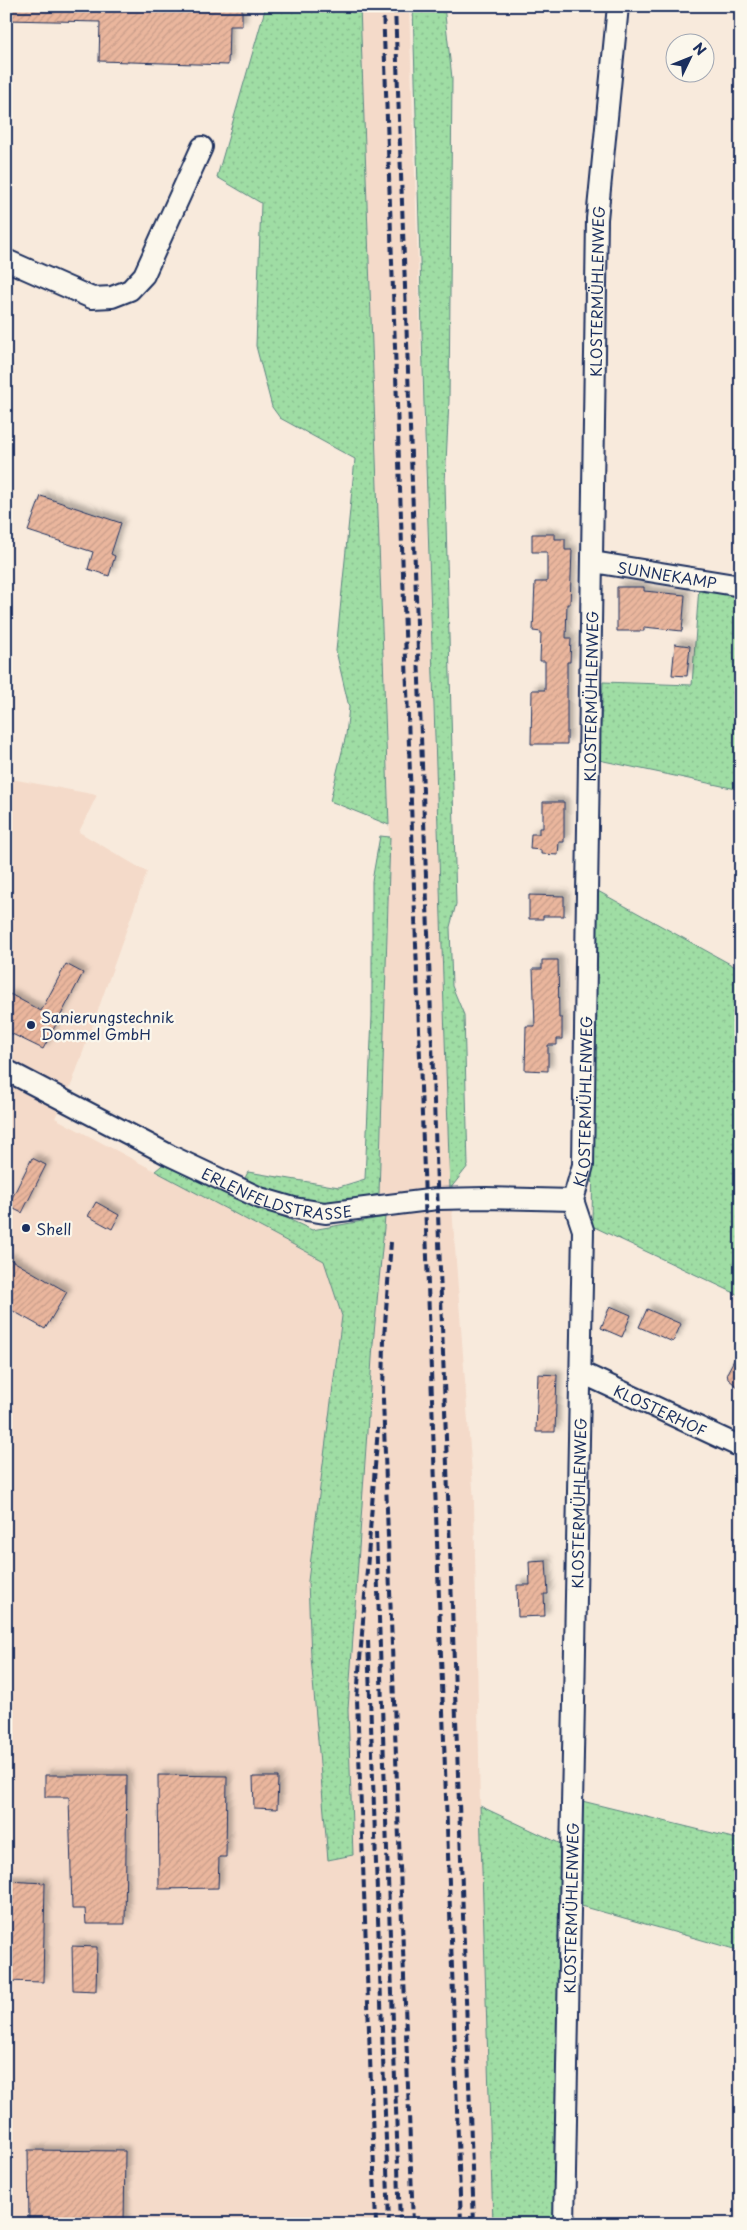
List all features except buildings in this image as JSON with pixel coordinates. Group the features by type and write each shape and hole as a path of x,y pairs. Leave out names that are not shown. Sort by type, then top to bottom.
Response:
{"street":[{"name":"KLOSTERMÜHLENWEG","path":"564,2224 583,1230 573,1200 583,1165 597,219 618,6"},
{"path":"6,260 92,298 112,297 130,290 144,275 202,147"},
{"name":"SUNNEKAMP","path":"592,562 741,586"},
{"name":"ERLENFELDSTRASSE","path":"6,1070 169,1155 260,1198 294,1208 325,1213 437,1199 573,1200"},
{"name":"KLOSTERHOF","path":"580,1372 741,1447"}],"shaded area":[{"path":"360,6 409,6 450,1189 379,1194 390,837"},
{"path":"6,778 97,795 79,832 147,872 72,1083 55,1118 325,1261 342,1316 308,1581 311,1657 329,1860 353,1855 348,1710 373,1344 385,1217 452,1208 474,1501 480,1806 493,2224 6,2224"}],"green space":[{"path":"266,6 360,6 389,825 330,801 346,735 349,707 336,651 355,459 280,418 272,407 256,346 261,203 217,177"},
{"path":"413,6 444,6 452,78 449,401 445,483 456,904 450,927 452,986 464,1015 468,1166 450,1189 424,405"},
{"path":"699,586 741,595 741,790 599,760 603,682 692,685"},
{"path":"380,836 390,837 379,1194 337,1203 306,1202 243,1182 248,1172 339,1187 365,1179 372,1016 372,881"},
{"path":"596,890 741,970 741,1296 592,1226"},
{"path":"166,1162 312,1230 385,1217 373,1344 348,1710 353,1855 328,1860 311,1657 308,1581 342,1316 324,1261 155,1171"},
{"path":"578,1800 741,1840 741,1951 578,1905"},
{"path":"480,1806 561,1844 557,2224 493,2224"}],"railway":[{"path":"383,6 461,2224"},
{"path":"395,6 474,2224"},
{"path":"391,1242 384,1338 383,1399 413,2224"},
{"path":"376,2224 357,1698 378,1428"},
{"path":"376,1532 400,2224"},
{"path":"368,1641 389,2224"}],"place":[{"name":"Sanierungstechnik Dommel GmbH","path":"31,1025"},
{"name":"Shell","path":"26,1228"}]}
